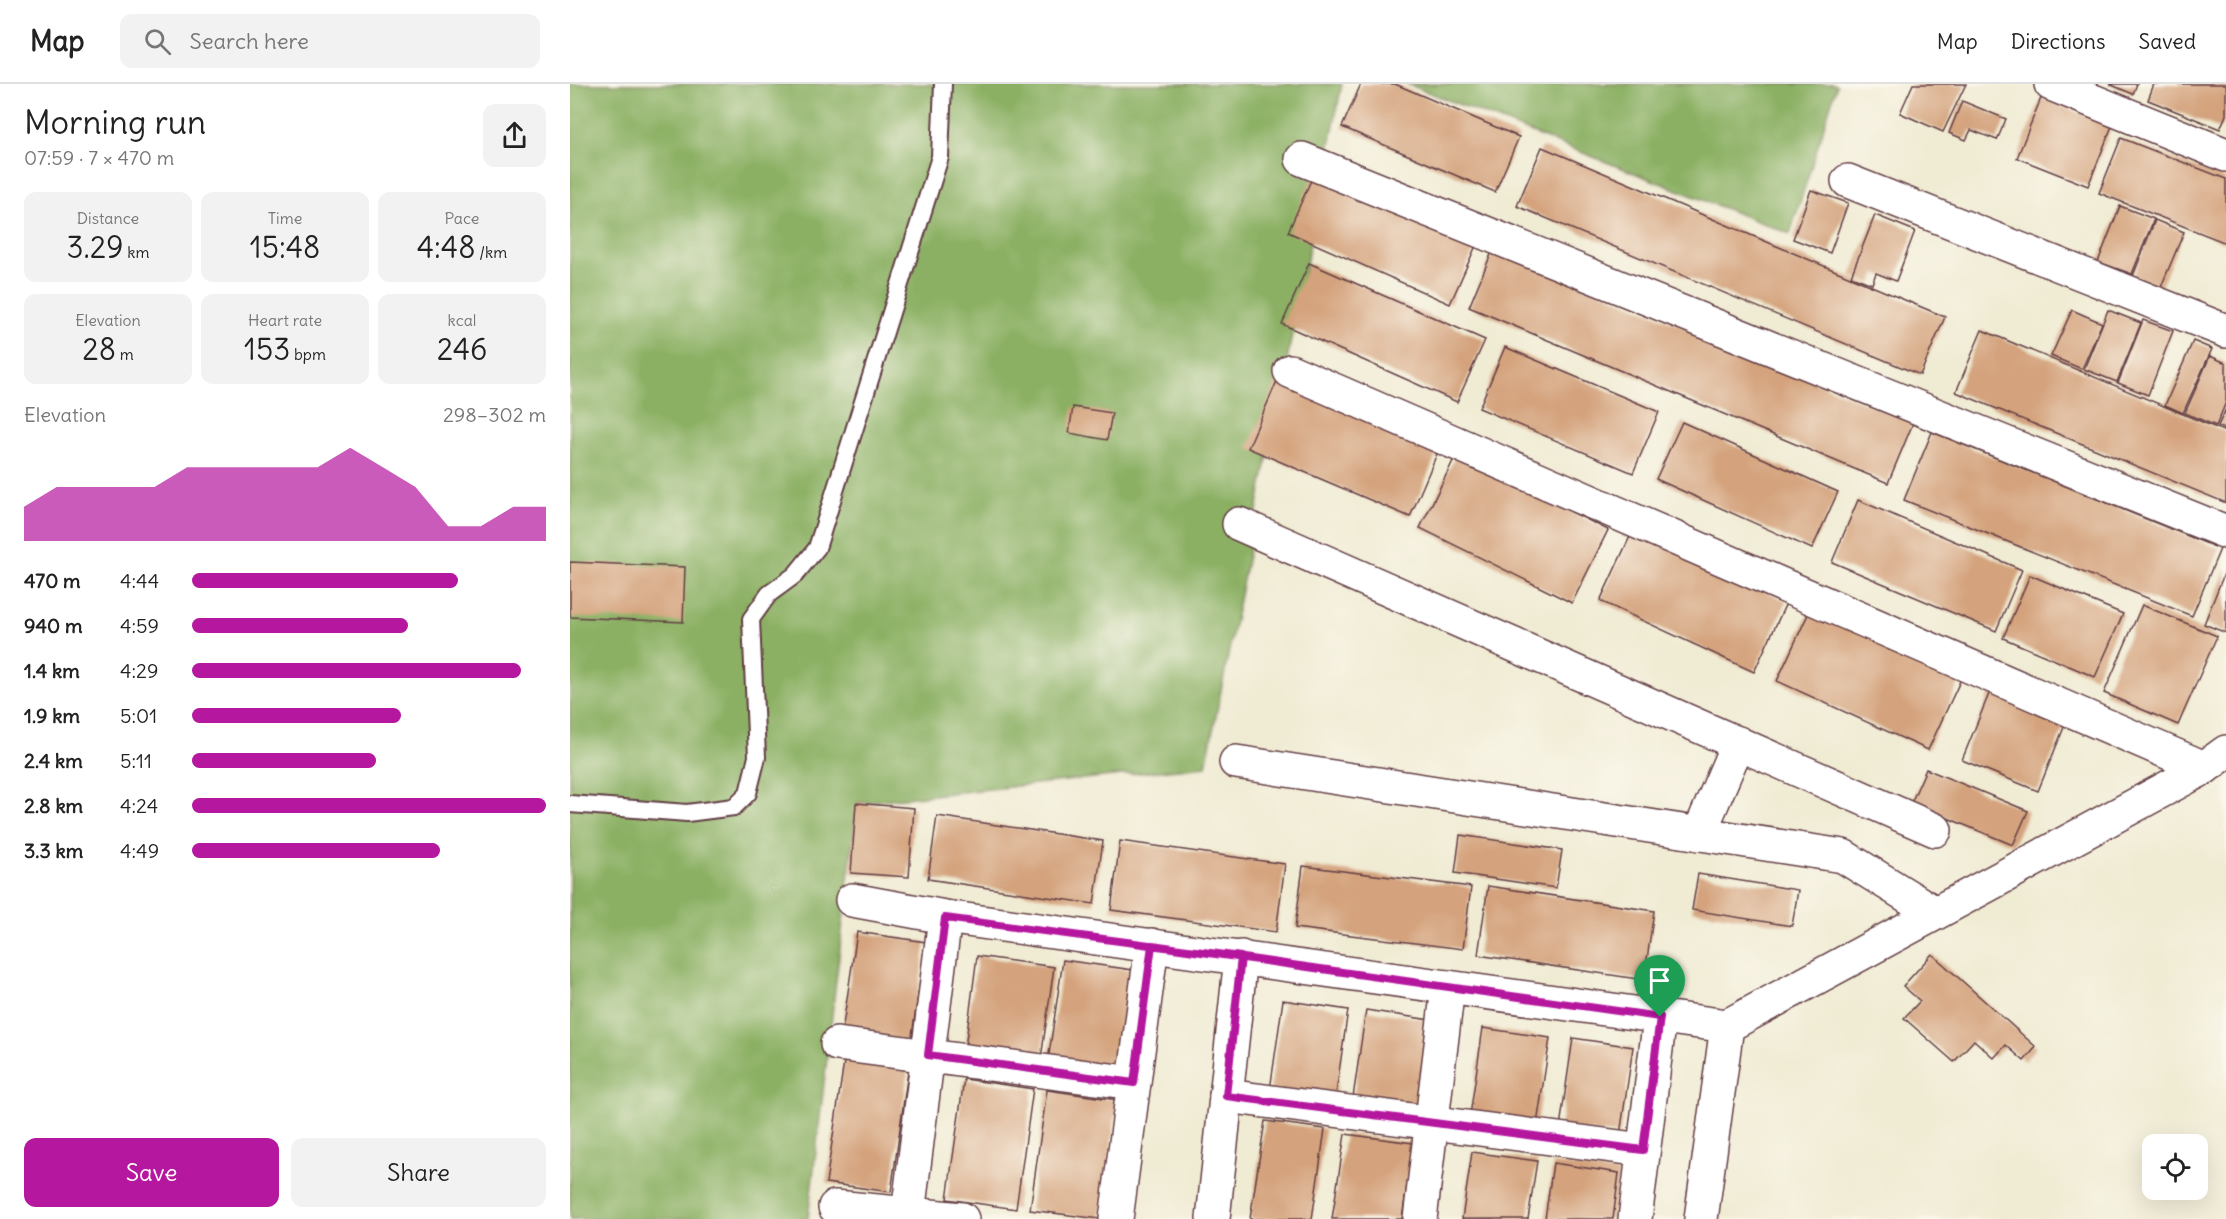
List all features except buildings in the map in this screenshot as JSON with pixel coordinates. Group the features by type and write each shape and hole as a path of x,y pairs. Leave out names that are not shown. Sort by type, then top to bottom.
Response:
{"street":[{"path":"2051,84 2226,155"},
{"path":"1302,159 2226,532"},
{"path":"1848,181 2226,331"},
{"path":"1290,371 2215,760"},
{"path":"1239,524 1935,830"},
{"path":"1699,834 1738,743"},
{"path":"852,900 945,918 1241,957 1727,1026 2215,760"},
{"path":"1236,762 1843,856 1935,913"},
{"path":"908,1214 945,918"},
{"path":"1116,1219 1152,945"},
{"path":"1213,1219 1241,957"},
{"path":"1420,1219 1448,987"},
{"path":"1635,1219 1660,1017"},
{"path":"1701,1219 1727,1026"},
{"path":"837,1044 1134,1083"},
{"path":"1226,1096 1643,1150"},
{"path":"835,1207 962,1219"}],"lane":[{"path":"570,804 687,813 734,807 748,793 757,757 751,619 769,594 795,575 817,548 940,157 943,84"}],"green space":[{"path":"570,84 1342,84 1206,766 857,803 808,1219 570,1219"},
{"path":"1407,84 1834,84 1837,85 1790,234"}],"route":[{"path":"1660,1017 1241,957 1152,945 1134,1083 928,1055 945,918 1014,927 1241,957 1226,1096 1643,1150 1660,1017"}]}
